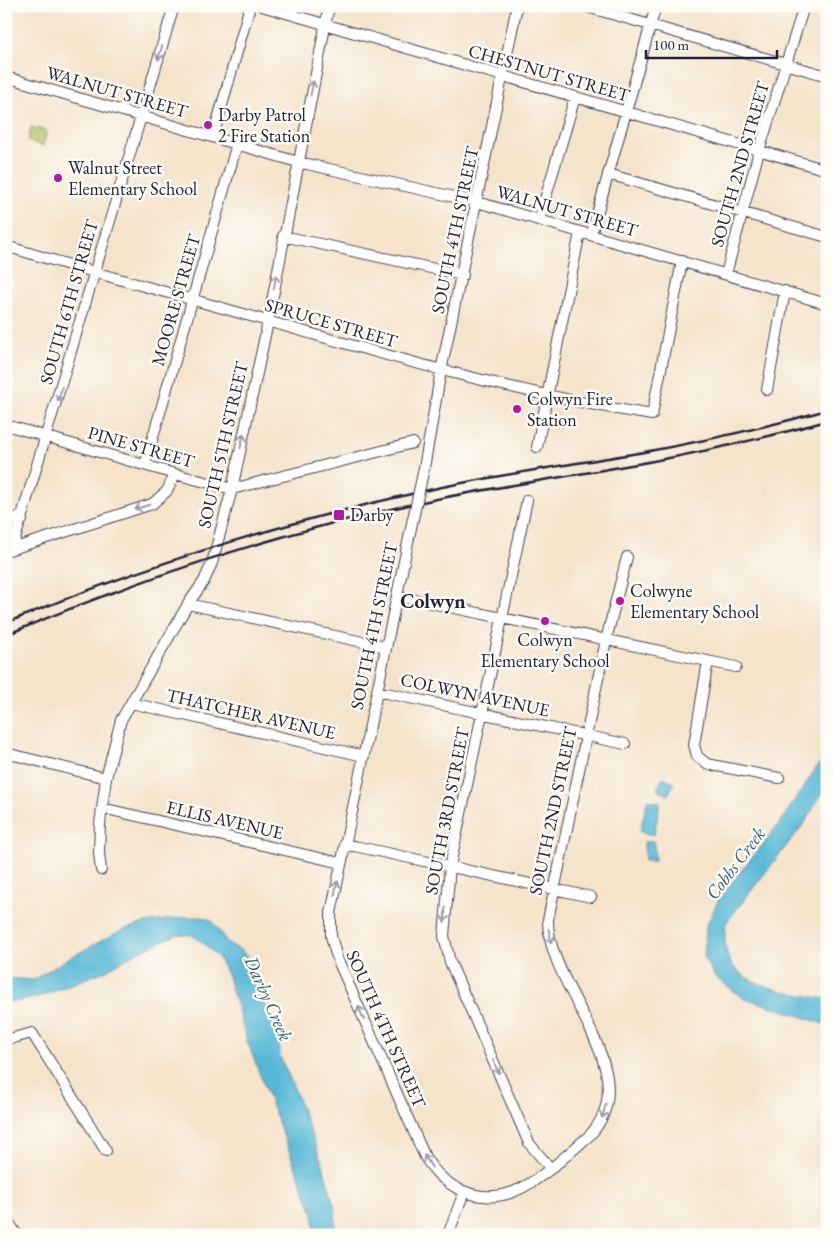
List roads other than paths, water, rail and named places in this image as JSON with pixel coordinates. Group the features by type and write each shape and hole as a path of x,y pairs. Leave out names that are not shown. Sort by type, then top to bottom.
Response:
{"street":[{"name":"SOUTH 6TH STREET","path":"9,550 22,520 48,436 174,6"},
{"path":"213,137 250,6"},
{"name":"CHESTNUT STREET","path":"262,6 827,170"},
{"name":"SOUTH 5TH STREET","path":"101,870 98,840 106,778 122,720 188,604 204,581 212,563 232,489 268,322 283,236 329,6"},
{"name":"SOUTH 4TH STREET","path":"464,1192 449,1184 437,1174 425,1157 337,958 330,922 517,6"},
{"path":"584,6 827,76"},
{"path":"591,235 656,6"},
{"name":"SOUTH 2ND STREET","path":"726,274 759,151 804,6"},
{"name":"WALNUT STREET","path":"6,77 298,162 477,202 827,304"},
{"path":"539,220 575,97"},
{"name":"MOORE STREET","path":"144,465 237,144"},
{"path":"608,174 827,238"},
{"path":"537,447 580,232"},
{"path":"283,236 463,275"},
{"name":"SPRUCE STREET","path":"6,246 94,274 193,300 441,371 600,407 652,415 682,261"},
{"path":"767,390 785,291"},
{"name":"PINE STREET","path":"6,425 232,489 414,443"},
{"path":"9,550 152,504 167,491 175,474"},
{"name":"SOUTH 3RD STREET","path":"527,500 500,618 450,866 444,936 450,962 529,1143 550,1168"},
{"path":"6,515 22,520"},
{"name":"SOUTH 2ND STREET","path":"464,1192 488,1196 512,1192 524,1186 550,1168 590,1135 601,1120 608,1092 604,1064 551,944 548,920 606,640 627,557"},
{"path":"397,596 736,667"},
{"path":"188,604 386,647"},
{"path":"708,661 694,745 697,756 706,764 780,778"},
{"name":"COLWYN AVENUE","path":"377,691 625,744"},
{"name":"THATCHER AVENUE","path":"131,703 364,756"},
{"path":"6,753 106,778"},
{"name":"ELLIS AVENUE","path":"102,808 341,863"},
{"path":"346,844 591,897"},
{"path":"6,1040 32,1033 106,1151"},
{"path":"448,1235 464,1192"},
{"path":"6,1218 17,1235"}],"water":[{"path":"827,760 827,789 823,792 806,821 726,923 725,939 727,955 732,965 750,979 776,989 827,999 827,1025 742,997 715,977 704,958 706,926 720,897 778,825 819,764"},
{"path":"663,777 674,783 668,795 657,789"},
{"path":"647,800 660,802 654,835 640,832"},
{"path":"654,841 655,861 645,861 644,842"},
{"path":"186,917 203,917 212,921 228,943 242,951 253,962 260,995 279,1031 280,1057 292,1083 323,1165 335,1209 336,1235 315,1235 313,1213 247,1041 228,977 219,958 192,935 178,934 140,951 103,972 41,996 6,1002 6,978 33,980 67,959 122,930 145,923"}],"railway":[{"path":"6,623 110,582 216,546 324,515 433,489 690,443 827,410"},
{"path":"6,635 58,613 165,574 218,556 327,525 437,499 693,453 827,421"}],"place":[{"name":"Darby Patrol 2 Fire Station","path":"208,125"},
{"name":"Walnut Street Elementary School","path":"58,178"},
{"name":"Colwyn Fire Station","path":"517,409"},
{"name":"Darby","path":"339,515"},
{"name":"Colwyne Elementary School","path":"620,601"},
{"name":"Colwyn Elementary School","path":"545,621"}],"district":[{"name":"Colwyn","path":"433,601"}],"water label":[{"name":"Cobbs Creek","path":"735,863"},
{"name":"Darby Creek","path":"269,998"}]}
